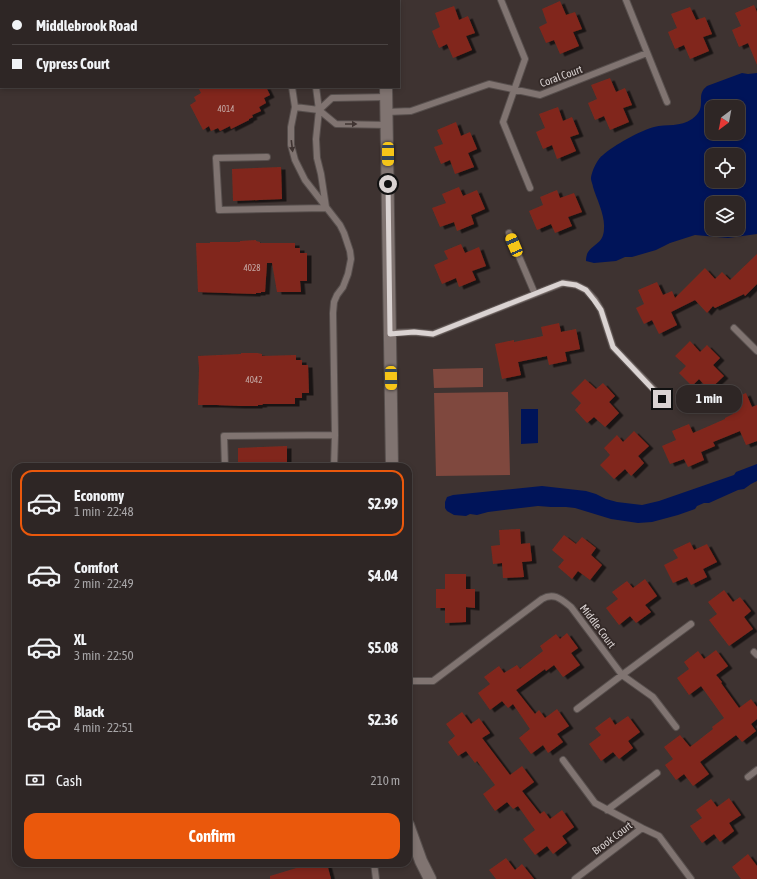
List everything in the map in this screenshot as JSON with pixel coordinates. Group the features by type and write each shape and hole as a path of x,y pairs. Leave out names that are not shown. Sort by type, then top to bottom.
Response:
{"street":[{"path":"386,92 388,124 392,463"},
{"path":"412,835 421,861 430,879"}],"lane":[{"path":"501,0 524,59 503,122 530,188"},
{"path":"626,0 667,102"},
{"name":"Coral Court","path":"387,112 411,111 489,84 540,95 647,53"},
{"path":"292,88 295,107 291,145 295,160 305,180 340,224 348,242 351,259 348,274 334,302 333,313 334,463"},
{"path":"316,88 319,110 316,139 317,158 326,208"},
{"path":"319,110 332,98 386,92"},
{"path":"295,107 319,110 336,124 388,124"},
{"path":"267,157 216,158 219,210 326,208"},
{"path":"509,233 535,294"},
{"path":"390,334 414,332 433,334 562,283 576,285 586,290 601,310 613,347 662,399"},
{"path":"734,328 757,351"},
{"path":"225,463 224,436 335,435"},
{"name":"Middle Court","path":"412,681 433,681 542,599 547,596 554,596 563,600 571,607 622,675 653,697 676,727"},
{"path":"577,709 691,624"},
{"path":"563,760 595,803 642,828"},
{"path":"748,777 757,770"},
{"path":"607,810 657,773"},
{"name":"Brook Court","path":"575,879 642,828 659,836 691,879"},
{"path":"374,867 376,879"}],"shaded area":[{"path":"742,73 757,73 757,234 745,236 745,196 705,196 705,236 695,235 670,243 656,250 632,257 625,257 616,261 594,263 586,261 589,251 601,239 604,228 603,218 591,179 593,169 599,159 613,147 642,131 659,126 688,122 697,115 700,110 703,90 707,86"},
{"path":"706,236 742,236 728,238"},
{"path":"483,368 483,387 434,388 433,369"},
{"path":"508,392 510,475 436,476 434,393"},
{"path":"521,409 538,409 538,443 521,444"},
{"path":"757,464 757,481 744,489 738,490 709,503 704,503 697,506 695,509 652,522 638,523 611,519 575,508 566,507 538,506 488,512 477,515 470,514 466,516 454,515 445,508 447,497 453,495 542,486 586,491 617,502 642,505 659,501 734,475 736,472"}],"building":[{"path":"560,1 566,15 575,12 582,29 573,32 579,46 560,54 554,40 546,43 539,27 547,23 542,9"},
{"path":"754,5 757,12 757,65 748,43 739,47 732,30 741,26 735,13"},
{"path":"454,6 459,20 468,16 475,33 466,36 472,50 453,58 447,44 439,48 432,31 440,27 435,13"},
{"path":"690,7 696,20 705,17 712,34 703,37 709,51 690,59 684,45 675,49 668,32 677,28 671,14"},
{"path":"610,78 616,92 625,88 632,105 623,108 629,122 610,130 604,116 595,120 588,103 597,99 591,85"},
{"path":"198,88 266,88 270,95 264,98 266,103 259,107 261,111 252,115 253,117 249,120 231,129 230,126 220,131 218,128 211,131 209,126 203,130 190,105 196,101 194,97 201,93"},
{"path":"558,107 563,121 572,117 579,134 570,137 576,151 557,159 552,145 543,149 536,132 545,128 539,114"},
{"path":"456,122 461,136 470,132 477,149 468,153 474,167 455,174 450,160 441,164 434,147 443,144 437,130"},
{"path":"281,167 282,199 233,201 232,169"},
{"path":"459,187 463,196 477,190 485,209 471,215 474,224 457,231 454,222 440,227 432,208 446,203 442,194"},
{"path":"557,190 560,198 574,193 582,212 568,217 572,226 555,233 551,224 537,230 529,211 543,205 540,197"},
{"path":"256,240 260,243 295,243 295,248 300,248 300,253 307,253 307,281 300,281 301,292 277,292 272,263 267,263 265,292 256,294 198,292 196,243"},
{"path":"461,244 465,253 479,247 486,266 472,271 476,280 459,287 456,278 442,284 434,265 448,259 444,251"},
{"path":"757,254 757,284 745,296 744,294 715,308 713,306 707,313 695,300 671,312 677,325 659,334 652,320 644,324 636,308 644,304 638,290 657,282 663,295 672,291 675,298 705,268 715,279 722,272 730,280"},
{"path":"559,323 561,332 576,329 580,349 565,352 567,361 549,365 547,356 518,362 521,375 502,379 495,344 543,336 541,327"},
{"path":"690,341 700,352 707,345 720,358 713,365 724,376 709,390 699,379 692,386 679,373 686,366 675,356"},
{"path":"257,353 262,354 262,356 296,355 296,360 302,360 302,365 308,365 309,393 302,393 302,398 295,398 295,404 262,404 263,405 258,406 198,405 198,356"},
{"path":"585,379 596,389 603,383 615,396 609,402 619,413 605,427 594,417 587,423 575,410 581,403 571,393"},
{"path":"746,393 752,407 757,405 757,441 746,445 740,431 713,442 715,446 701,452 704,460 688,467 684,459 670,464 662,446 676,440 672,431 689,424 693,433 725,419 733,414 727,401"},
{"path":"634,431 649,446 638,456 644,463 631,476 625,469 614,479 600,465 610,455 604,448 617,435 623,442"},
{"path":"287,446 287,463 238,463 238,448"},
{"path":"520,529 521,544 530,543 532,561 522,562 524,577 503,578 502,563 493,564 491,546 500,545 499,530"},
{"path":"564,535 576,544 582,537 596,548 591,555 602,565 590,580 578,571 572,579 558,567 564,560 552,550"},
{"path":"690,542 694,550 707,544 717,562 703,569 707,577 691,585 687,577 673,583 664,565 678,558 673,550"},
{"path":"445,574 466,574 466,589 475,589 475,608 466,607 466,622 445,623 445,608 436,608 436,589 445,589"},
{"path":"645,579 657,596 645,605 651,612 636,623 630,616 619,625 606,608 618,599 612,592 627,581 633,588"},
{"path":"724,590 733,602 740,597 751,611 744,617 753,629 729,646 709,620 717,614 708,602"},
{"path":"567,633 578,648 571,653 580,665 563,677 554,665 546,671 545,669 516,690 535,714 539,710 545,718 557,709 569,726 557,734 563,742 548,753 543,745 531,754 519,738 530,729 513,704 508,708 502,701 490,710 478,693 490,684 484,677 499,666 504,673 517,665 520,669 543,651 540,646 556,634 560,639"},
{"path":"716,650 728,666 716,675 722,682 721,683 739,708 751,699 757,707 757,719 751,724 756,731 742,742 736,735 700,762 709,774 693,786 684,774 676,780 665,765 673,759 664,747 680,735 690,747 713,729 712,727 724,718 701,686 689,695 677,678 689,669 684,662 698,651 704,659"},
{"path":"462,712 471,724 479,718 490,733 482,738 510,775 522,766 534,782 522,791 540,814 544,811 550,819 562,810 574,827 562,836 567,843 553,854 547,846 535,855 523,839 535,830 518,806 513,809 507,802 495,811 483,794 495,785 477,761 475,763 466,751 458,756 448,742 455,736 446,724"},
{"path":"628,716 640,732 628,741 633,748 619,759 613,752 601,761 589,744 601,735 595,728 610,717 615,725"},
{"path":"729,798 741,815 729,823 734,831 720,842 714,834 702,843 690,826 702,818 696,810 711,799 717,807"},
{"path":"748,854 757,866 757,879 741,879 732,867"},
{"path":"506,858 515,870 522,864 534,879 496,879 489,870"},
{"path":"300,867 328,867 331,879 270,879 270,876"}],"route":[{"path":"388,184 390,334 414,332 433,334 562,283 576,285 586,290 601,310 613,347 662,399"}]}
